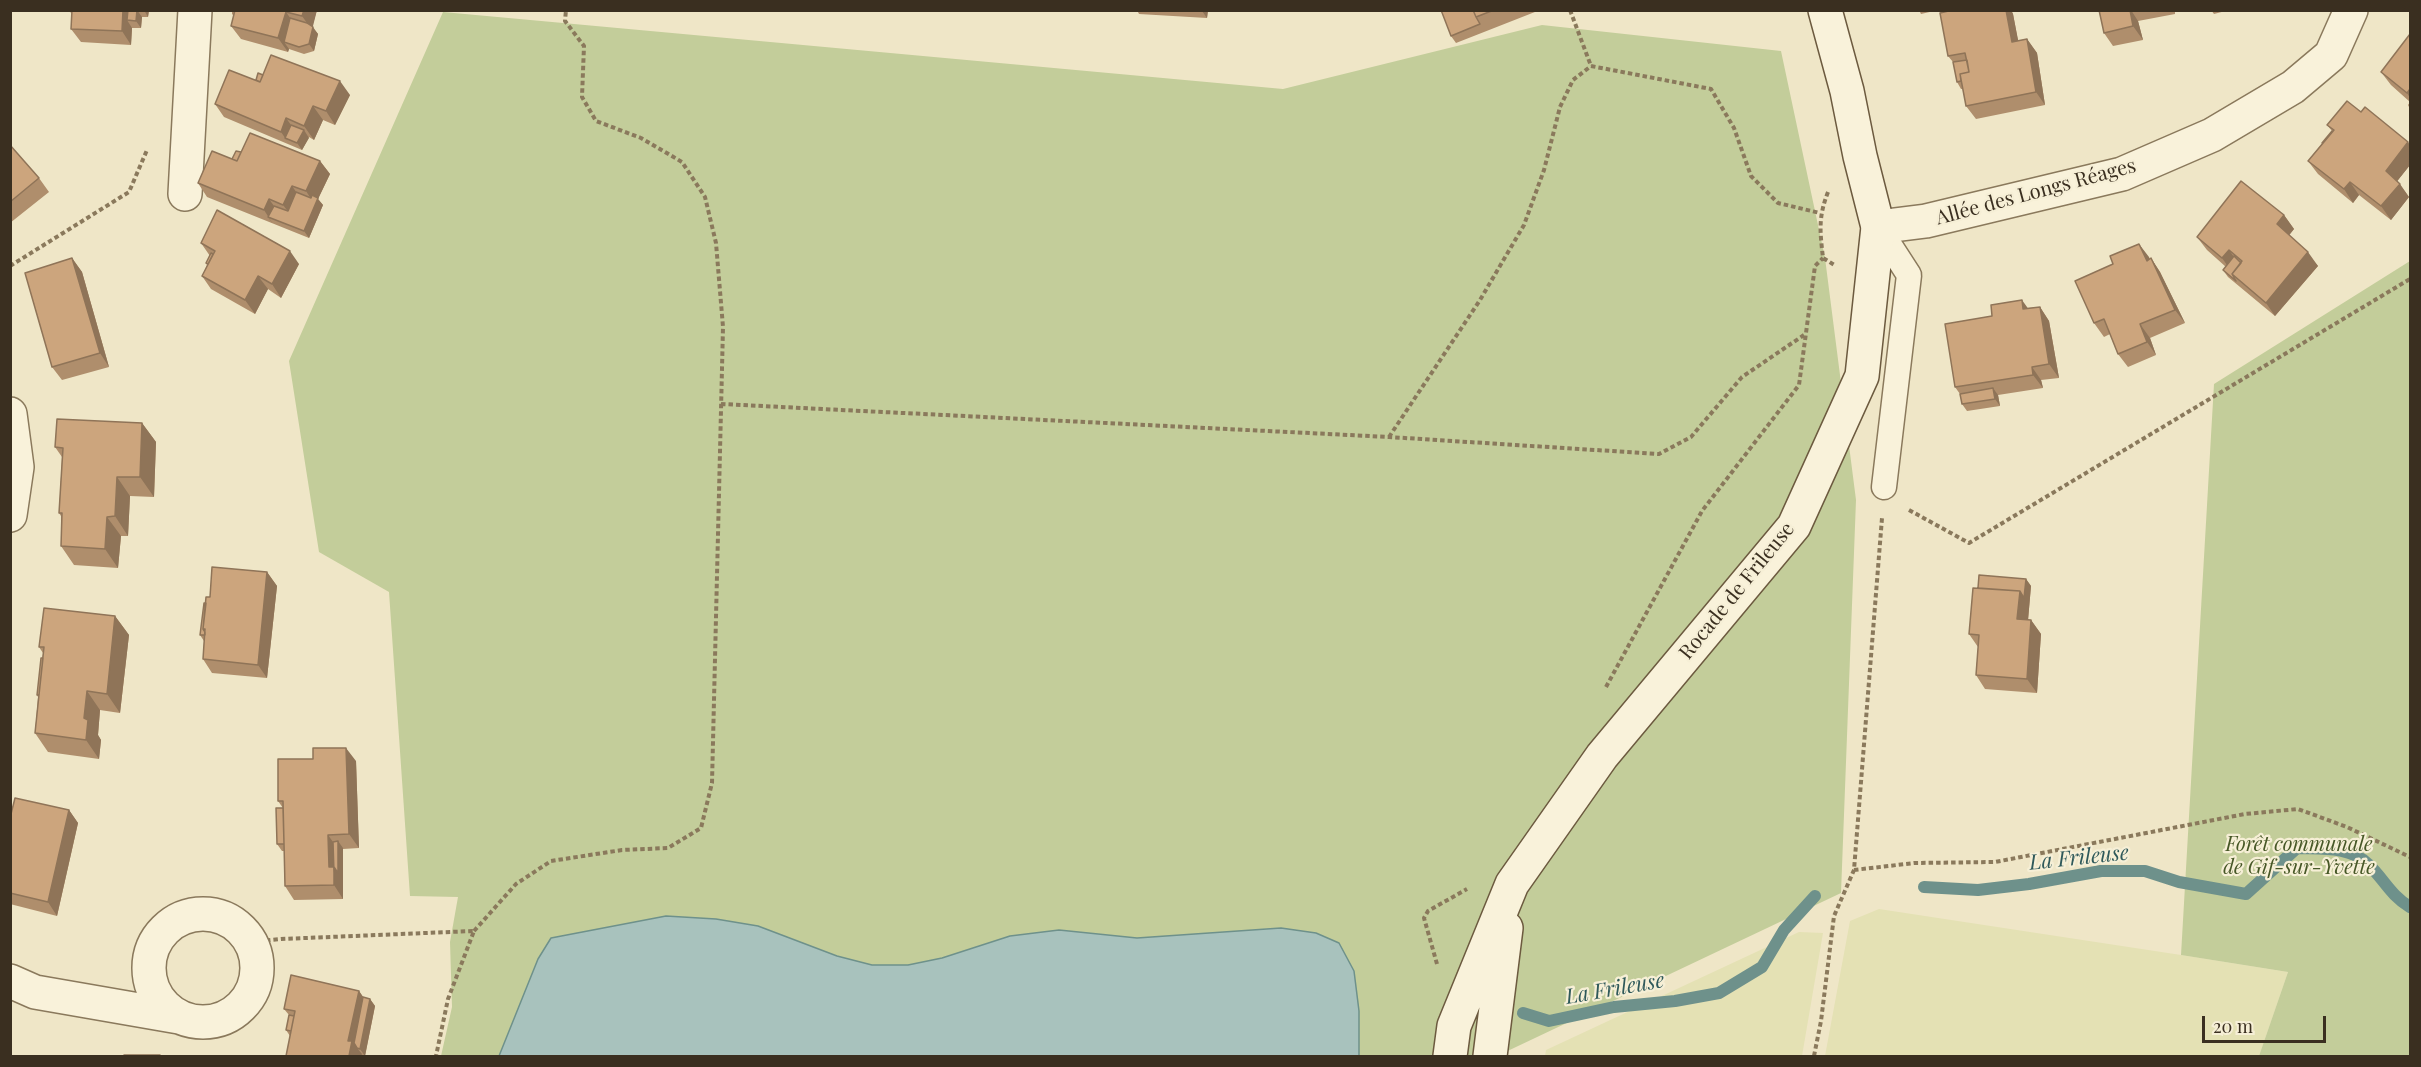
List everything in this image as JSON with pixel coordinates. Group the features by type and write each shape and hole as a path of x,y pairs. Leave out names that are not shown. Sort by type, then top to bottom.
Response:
{"street":[{"path":"185,194 195,10"},
{"name":"Rocade de Frileuse","path":"1450,1056 1454,1026 1512,884 1602,756 1794,526 1862,376 1878,227 1847,91 1825,10"},
{"name":"Allée des Longs Réages","path":"1878,227 1926,221 2122,174 2212,135 2293,87 2331,55 2351,10"},
{"path":"10,414 17,467 10,515"},
{"name":"Rocade de Frileuse","path":"1490,1056 1512,884"},
{"path":"10,981 35,992 179,1017 195,1022 212,1022 228,1016 242,1006 252,992 257,976 256,958 251,942 239,928 224,918 206,914 187,916 171,924 158,937 150,954 149,973 153,990 164,1006 179,1017"}],"lane":[{"path":"1878,227 1909,275 1884,487"}],"path":[{"path":"436,1056 448,999 474,931 516,884 550,861 622,850 668,848 701,828 712,783 723,327 716,243 705,197 682,162 641,138 596,121 582,97 584,46 565,21 566,10"},
{"path":"1570,10 1591,66"},
{"path":"1389,437 1480,300 1524,225 1544,170 1560,107 1573,80 1591,66 1711,89 1734,128 1751,177 1778,203 1820,213 1823,258 1815,266 1799,385 1702,511 1605,689"},
{"path":"10,266 129,192 147,149"},
{"path":"1884,487 1906,508 1969,543 2410,279"},
{"path":"721,404 1389,437 1659,454 1691,437 1742,377 1804,335"},
{"path":"1814,1056 1821,1021 1834,916 1854,870 1884,487"},
{"path":"1854,870 1914,863 1995,862 2245,814 2298,809 2347,827 2410,857"},
{"path":"1439,974 1424,918 1428,911 1477,884"},
{"path":"251,942 474,931"}],"shaded area":[{"path":"1879,909 2288,972 2259,1056 1825,1056 1850,921"},
{"path":"1799,932 1823,933 1802,1056 1545,1056 1546,1050"}],"green space":[{"path":"443,12 1283,89 1542,25 1781,51 1825,258 1856,500 1841,893 1497,1056 441,1056 452,1007 450,942 458,897 410,896 389,592 319,552 289,361"},
{"name":"Forêt communale de Gif-sur-Yvette","path":"2410,261 2410,1056 2259,1056 2288,972 2181,955 2214,384"}],"water":[{"path":"666,916 716,919 758,926 837,956 872,965 908,965 942,958 1010,936 1059,930 1137,938 1281,928 1316,933 1339,943 1354,971 1359,1011 1359,1056 499,1056 538,959 551,938"}],"building":[{"path":"72,10 123,10 122,31 71,29"},
{"path":"128,10 137,10 136,21 127,20"},
{"path":"235,10 304,10 302,16 286,12 278,38 231,26"},
{"path":"1441,10 1473,10 1480,24 1451,36"},
{"path":"1473,10 1494,10 1476,17"},
{"path":"1953,10 2006,10 2012,42 2027,39 2036,92 1966,106 1960,74 1969,72 1965,53 1948,56 1940,13"},
{"path":"2099,10 2130,10 2133,26 2104,33"},
{"path":"290,18 313,27 309,44 299,47 284,42"},
{"path":"2410,34 2410,89 2407,93 2381,72"},
{"path":"271,55 340,81 326,111 313,106 304,126 286,118 281,132 215,104 229,70 260,82"},
{"path":"1967,60 1969,72 1960,74 1961,81 1957,82 1953,62"},
{"path":"258,73 263,75 260,82 256,80"},
{"path":"2347,101 2361,112 2365,107 2408,142 2386,171 2400,184 2381,206 2350,182 2344,189 2308,161 2334,130 2327,125"},
{"path":"291,125 304,130 297,143 285,138"},
{"path":"250,133 320,161 306,191 292,186 283,205 269,199 264,210 198,183 212,151 237,161"},
{"path":"10,145 39,178 10,202"},
{"path":"236,151 241,152 237,161 232,159"},
{"path":"2241,181 2284,215 2277,224 2308,252 2266,303 2232,274 2242,261 2229,250 2222,258 2197,237"},
{"path":"296,192 311,198 312,195 318,198 304,231 268,217 274,206 288,211"},
{"path":"217,210 290,251 272,284 258,276 245,300 202,276 215,251 201,243"},
{"path":"2139,244 2147,261 2151,258 2175,310 2140,324 2147,342 2118,354 2104,319 2094,323 2075,281 2113,264 2110,256"},
{"path":"211,253 213,254 208,264 206,263"},
{"path":"2234,256 2241,263 2232,274 2236,281 2223,270"},
{"path":"72,258 100,353 52,367 25,273"},
{"path":"2022,300 2023,309 2040,307 2049,364 2032,367 2033,375 1955,387 1945,324 1992,316 1991,305"},
{"path":"1993,388 1995,399 1962,404 1960,394"},
{"path":"57,419 142,423 140,477 117,477 115,516 107,517 105,549 61,546 62,513 59,513 63,448 55,447"},
{"path":"212,567 267,572 258,665 203,659 206,597 210,597"},
{"path":"1979,575 2026,579 2024,598 2020,591 1978,588"},
{"path":"1973,588 2020,591 2017,619 2031,620 2027,679 1976,675 1979,635 1969,634"},
{"path":"204,603 206,603 203,629 205,635 200,635"},
{"path":"44,608 115,616 107,694 87,691 84,718 88,720 86,740 35,733 44,647 39,647"},
{"path":"41,658 43,658 39,695 37,695"},
{"path":"313,748 346,748 349,834 328,835 329,867 334,867 334,885 285,886 283,801 278,801 278,759 313,759"},
{"path":"15,798 69,810 48,902 10,893 10,818"},
{"path":"276,808 283,808 284,844 277,844"},
{"path":"338,841 338,873 334,867 334,873 333,842"},
{"path":"291,975 359,991 348,1041 352,1041 349,1056 286,1056 295,1011 284,1009"},
{"path":"363,997 370,999 360,1049 354,1043"},
{"path":"289,1015 294,1016 291,1031 286,1030"},
{"path":"160,1055 160,1056 124,1056"}],"waterway":[{"name":"La Frileuse","path":"1924,887 1978,890 2029,884 2101,871 2145,871 2179,882 2246,894 2297,848 2325,849 2344,851 2361,858 2392,892 2410,907"},
{"name":"La Frileuse","path":"1523,1013 1549,1021 1614,1007 1675,1001 1719,993 1762,967 1784,930 1815,896"}]}
